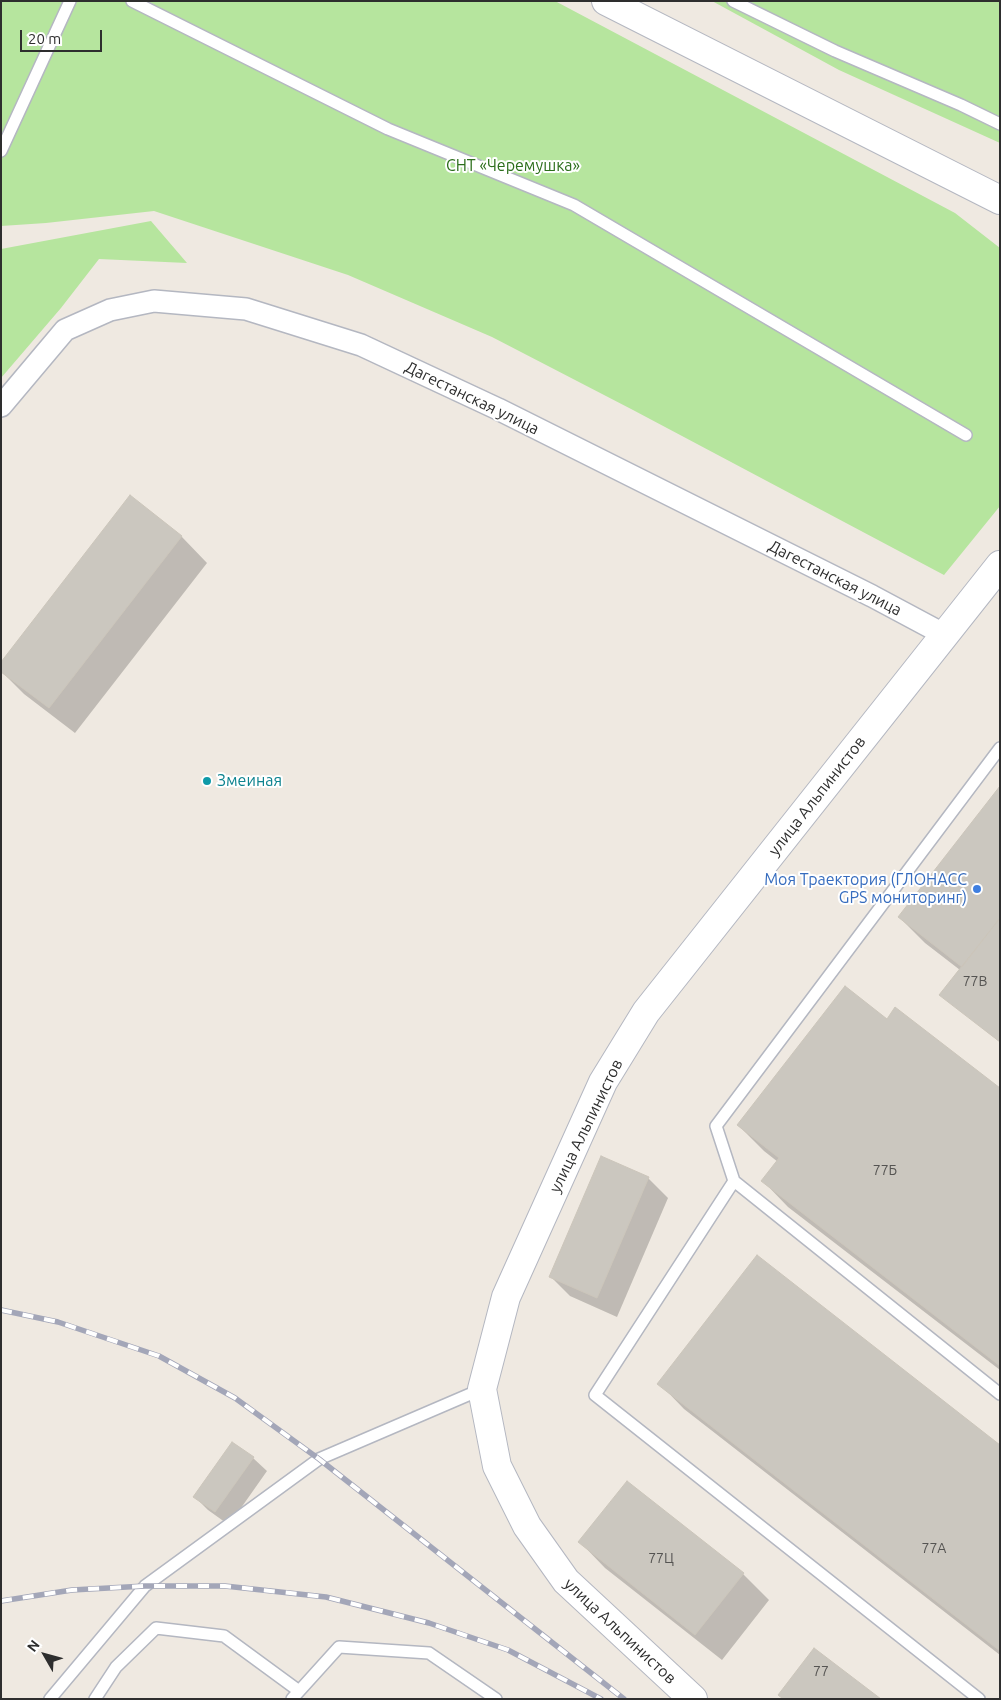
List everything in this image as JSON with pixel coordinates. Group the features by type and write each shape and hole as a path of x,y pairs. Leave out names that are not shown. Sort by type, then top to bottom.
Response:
{"main road":[{"path":"606,1 1000,200"},
{"path":"937,168 1000,210"},
{"name":"улица Альпинистов","path":"693,1699 566,1581 527,1526 497,1466 482,1388 506,1297 603,1082 646,1012 1000,565"}],"street":[{"name":"Дагестанская улица","path":"1,406 65,330 110,310 154,301 246,308 360,344 498,409 863,591 945,635"}],"lane":[{"path":"1,151 70,1"},
{"path":"132,1 388,129 574,205 966,435"},
{"path":"732,1 835,51 961,105 1000,124"},
{"path":"1000,748 716,1126 734,1181 1000,1394"},
{"path":"734,1181 595,1395 979,1699"},
{"path":"50,1699 145,1586 320,1459 482,1388"},
{"path":"95,1699 116,1667 156,1628 224,1636 296,1695 339,1648 429,1653 496,1699"}],"green space":[{"name":"СНТ «Черемушка»","path":"1,1 555,1 955,213 1000,248 1000,506 944,575 492,337 348,275 154,211 1,226"},
{"path":"712,1 1000,1 1000,143 839,70"},
{"path":"151,221 187,263 99,259 61,308 1,378 1,249"}],"building":[{"path":"130,495 182,536 49,708 1,672 1,662"},
{"path":"1000,786 1000,918 962,967 898,917"},
{"path":"1000,918 1000,1042 939,995"},
{"path":"845,986 887,1019 895,1007 1000,1088 1000,1366 761,1181 779,1158 737,1125"},
{"path":"601,1156 649,1177 597,1298 549,1277"},
{"path":"757,1255 1000,1445 1000,1651 657,1384"},
{"path":"232,1442 254,1457 215,1512 193,1497"},
{"path":"627,1481 744,1573 695,1635 578,1542"},
{"path":"814,1648 881,1699 783,1699 778,1695"}],"railway":[{"path":"1,1310 58,1322 159,1356 235,1398 319,1459 624,1699"},
{"path":"1,1601 72,1590 145,1586 225,1586 326,1597 429,1623 508,1650 601,1699"}],"place":[{"name":"Змеиная","path":"207,781"},
{"name":"Моя Траектория (ГЛОНАСС GPS мониторинг)","path":"977,889"}]}
